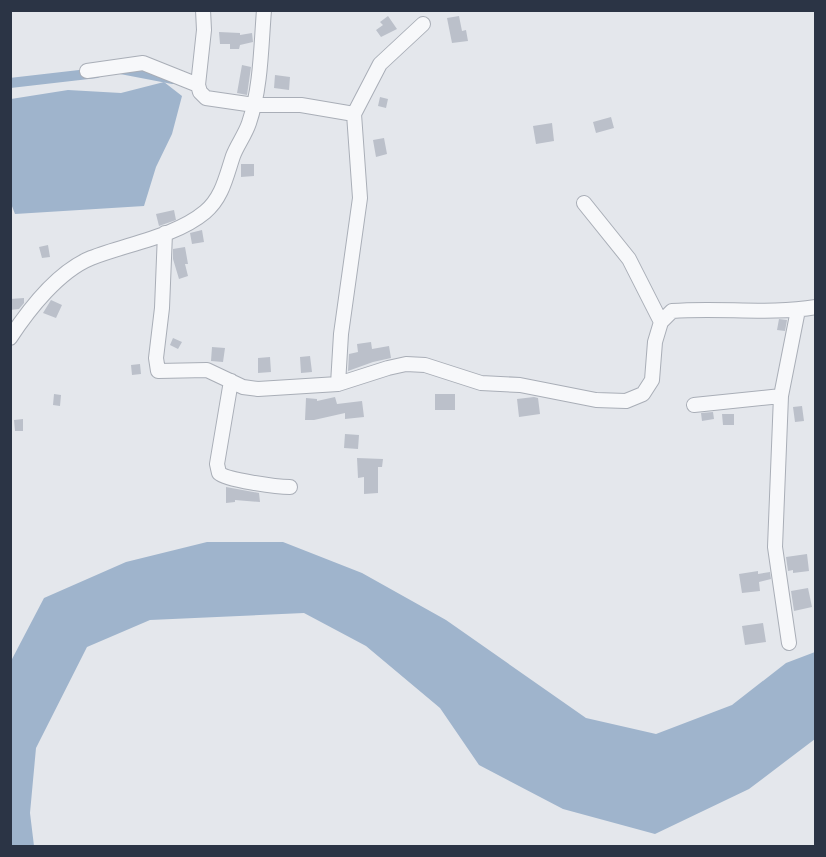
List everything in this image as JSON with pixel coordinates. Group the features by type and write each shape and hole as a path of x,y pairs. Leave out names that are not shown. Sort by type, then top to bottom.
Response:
{"street":[{"path":"203,10 204,30 198,85 200,92 206,98 254,105 301,105 354,114"},
{"path":"10,338 19,324 63,275 89,259 187,224 205,212 221,192 254,105 264,10"},
{"path":"338,384 341,334 360,198 354,114 380,64 423,24"},
{"path":"87,71 143,63 198,85"},
{"path":"584,203 629,259 661,322"},
{"path":"165,232 162,308 156,358 158,371 207,370 243,387 258,389 338,384 406,364 425,365 481,383 520,385 596,400 626,401 643,394 652,380 655,342 661,322 672,311 798,310 816,307"},
{"path":"789,643 775,547 781,396 798,310"},
{"path":"231,381 218,464 219,473 230,480 243,479 273,486 290,487"},
{"path":"694,405 781,396"}],"water":[{"path":"164,82 182,96 172,134 156,167 144,206 15,214 10,201 11,99 68,90 121,93"},
{"path":"207,542 283,542 362,573 446,620 586,718 656,734 732,705 786,663 815,652 815,739 749,789 655,834 563,809 479,765 440,708 366,646 304,613 150,620 87,647 36,748 30,813 34,846 11,846 11,661 44,598 126,562"}],"building":[{"path":"388,16 397,29 381,37 376,30 383,25 380,22"},
{"path":"459,16 462,31 466,30 468,41 452,43 447,18"},
{"path":"219,32 240,33 240,35 252,33 253,42 240,45 239,49 230,49 230,44 220,44"},
{"path":"242,65 251,67 247,95 237,93"},
{"path":"275,75 290,77 289,90 274,88"},
{"path":"380,97 388,99 386,108 378,106"},
{"path":"611,117 614,128 596,133 593,122"},
{"path":"552,123 554,141 536,144 533,126"},
{"path":"384,138 387,154 376,157 373,140"},
{"path":"241,164 254,164 254,176 241,177"},
{"path":"174,210 176,220 159,226 156,214"},
{"path":"202,230 204,242 192,244 190,233"},
{"path":"48,245 50,257 42,258 39,247"},
{"path":"185,247 188,276 179,279 173,259 173,249"},
{"path":"24,298 24,303 19,309 10,310 10,299"},
{"path":"51,300 62,305 56,318 43,313"},
{"path":"779,319 787,320 785,331 777,330"},
{"path":"173,338 182,342 178,349 170,345"},
{"path":"371,342 372,349 389,346 391,358 348,371 349,354 358,352 357,344"},
{"path":"212,347 225,348 223,362 211,361"},
{"path":"310,356 312,372 301,373 300,357"},
{"path":"270,357 271,372 258,373 258,358"},
{"path":"140,364 141,374 132,375 131,365"},
{"path":"54,394 61,395 60,406 53,405"},
{"path":"435,394 455,394 455,410 435,410"},
{"path":"335,397 337,404 362,401 364,417 345,419 345,413 305,420 306,398 317,399 317,401"},
{"path":"538,398 540,414 519,417 517,399"},
{"path":"802,406 804,421 795,422 793,407"},
{"path":"713,412 714,419 702,421 701,413"},
{"path":"722,414 734,414 734,425 723,425"},
{"path":"23,419 23,431 15,431 14,420"},
{"path":"345,434 359,435 358,449 344,448"},
{"path":"357,458 383,459 382,467 378,467 378,493 364,494 364,477 358,478"},
{"path":"226,487 259,493 260,502 235,500 235,502 226,503"},
{"path":"807,554 809,571 793,573 793,570 788,571 786,557"},
{"path":"758,571 758,574 770,572 771,579 759,582 760,591 742,593 739,574"},
{"path":"808,588 812,607 794,611 791,591"},
{"path":"763,623 766,642 745,645 742,626"}],"waterway":[{"path":"121,69 173,79"},
{"path":"10,83 97,73"}]}
